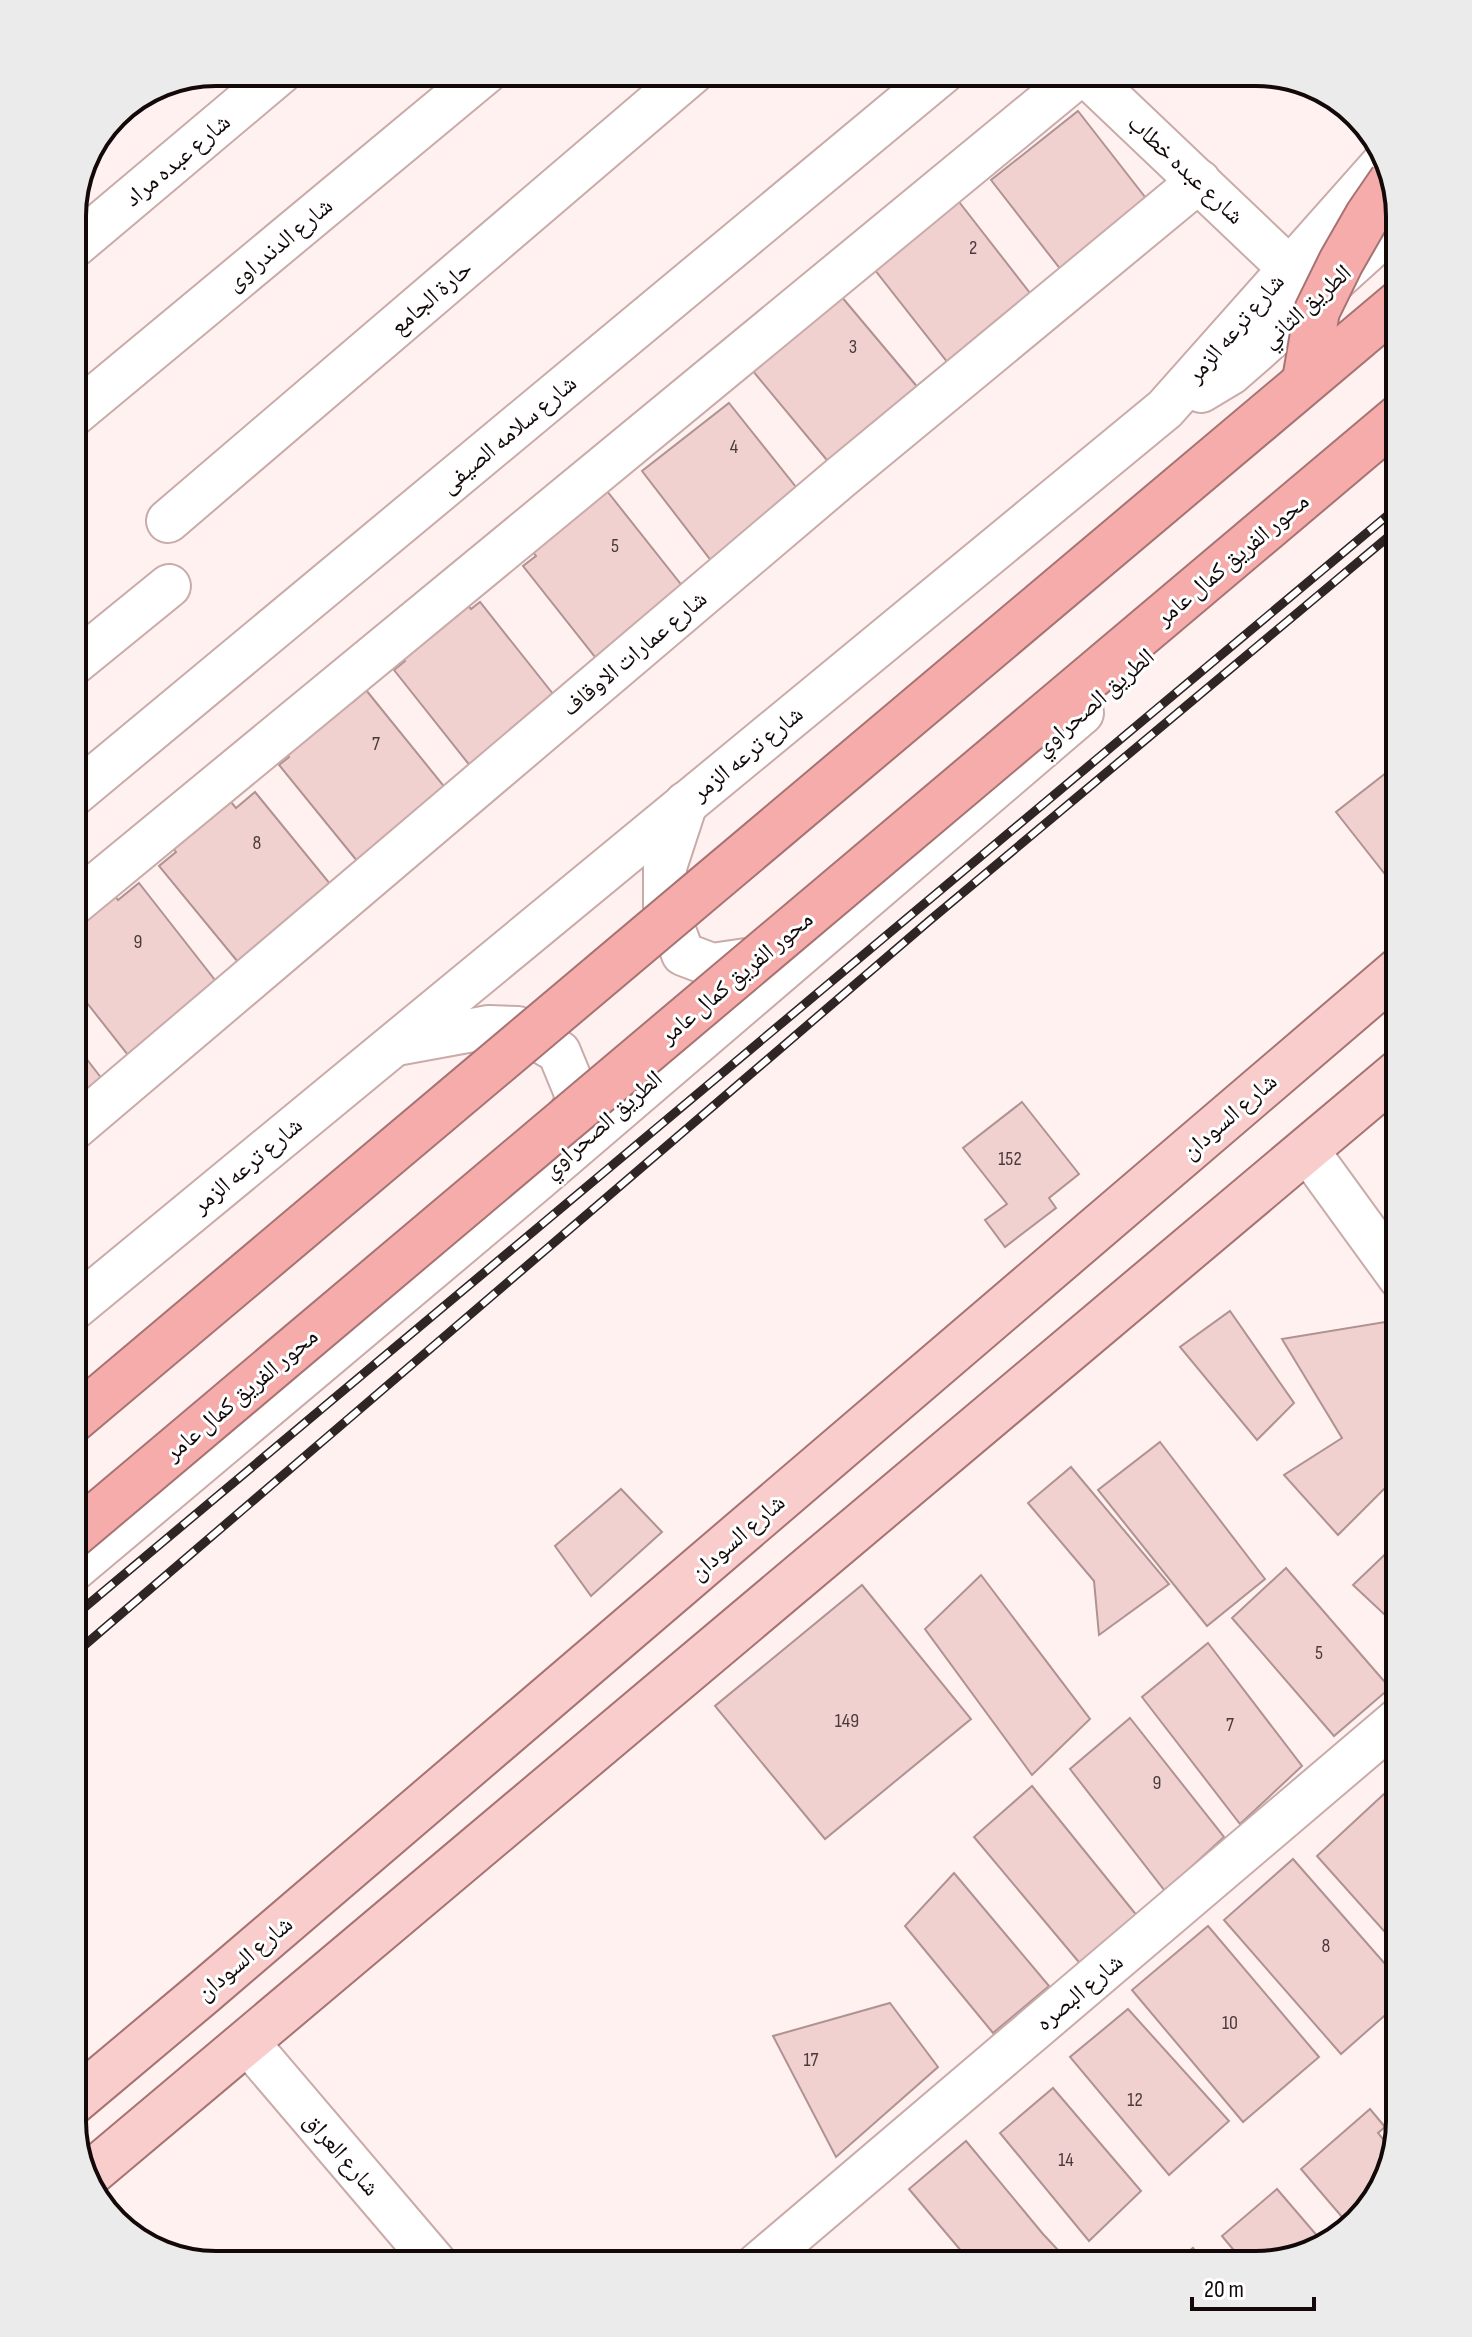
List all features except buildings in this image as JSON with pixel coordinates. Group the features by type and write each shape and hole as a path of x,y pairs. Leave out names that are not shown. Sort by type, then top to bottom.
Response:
{"highway":[{"path":"1305,380 1317,311 1341,262 1384,192"},
{"path":"86,1409 1386,313"},
{"name":"محور الفريق كمال عامر","path":"86,1524 1386,428"}],"main road":[{"name":"شارع السودان","path":"86,2091 1386,981"},
{"path":"96,2169 1386,1083"},
{"path":"203,1993 247,2042"}],"street":[{"name":"شارع عبده مراد","path":"86,236 264,86"},
{"name":"شارع الدندراوى","path":"86,404 469,86"},
{"name":"حارة الجامع","path":"168,521 677,86"},
{"name":"شارع سلامه الصيفى","path":"86,784 926,86"},
{"path":"86,893 1066,86"},
{"name":"شارع عبده خطاب","path":"1098,86 1288,267"},
{"name":"شارع ترعه الزمر","path":"86,1285 392,1045 1165,409 1377,170"},
{"name":"شارع عمارات الاوقاف","path":"86,1118 841,477 1199,181"},
{"name":"الطريق الثاني","path":"1165,409 1231,373 1386,234"},
{"name":"الطريق الصحراوي","path":"86,1559 538,1179 1270,551 1386,423"},
{"path":"86,654 169,586"},
{"path":"686,803 665,867 665,906 683,954 712,965 803,952"},
{"path":"392,1045 489,1027 518,1028 559,1052 578,1098 538,1179"},
{"path":"1307,1150 1386,1259"},
{"name":"شارع البصره","path":"773,2251 1386,1730"},
{"name":"شارع العراق","path":"247,2042 425,2251"}],"railway":[{"path":"86,1606 1386,517"},
{"path":"86,1644 929,921 1386,539"}]}
